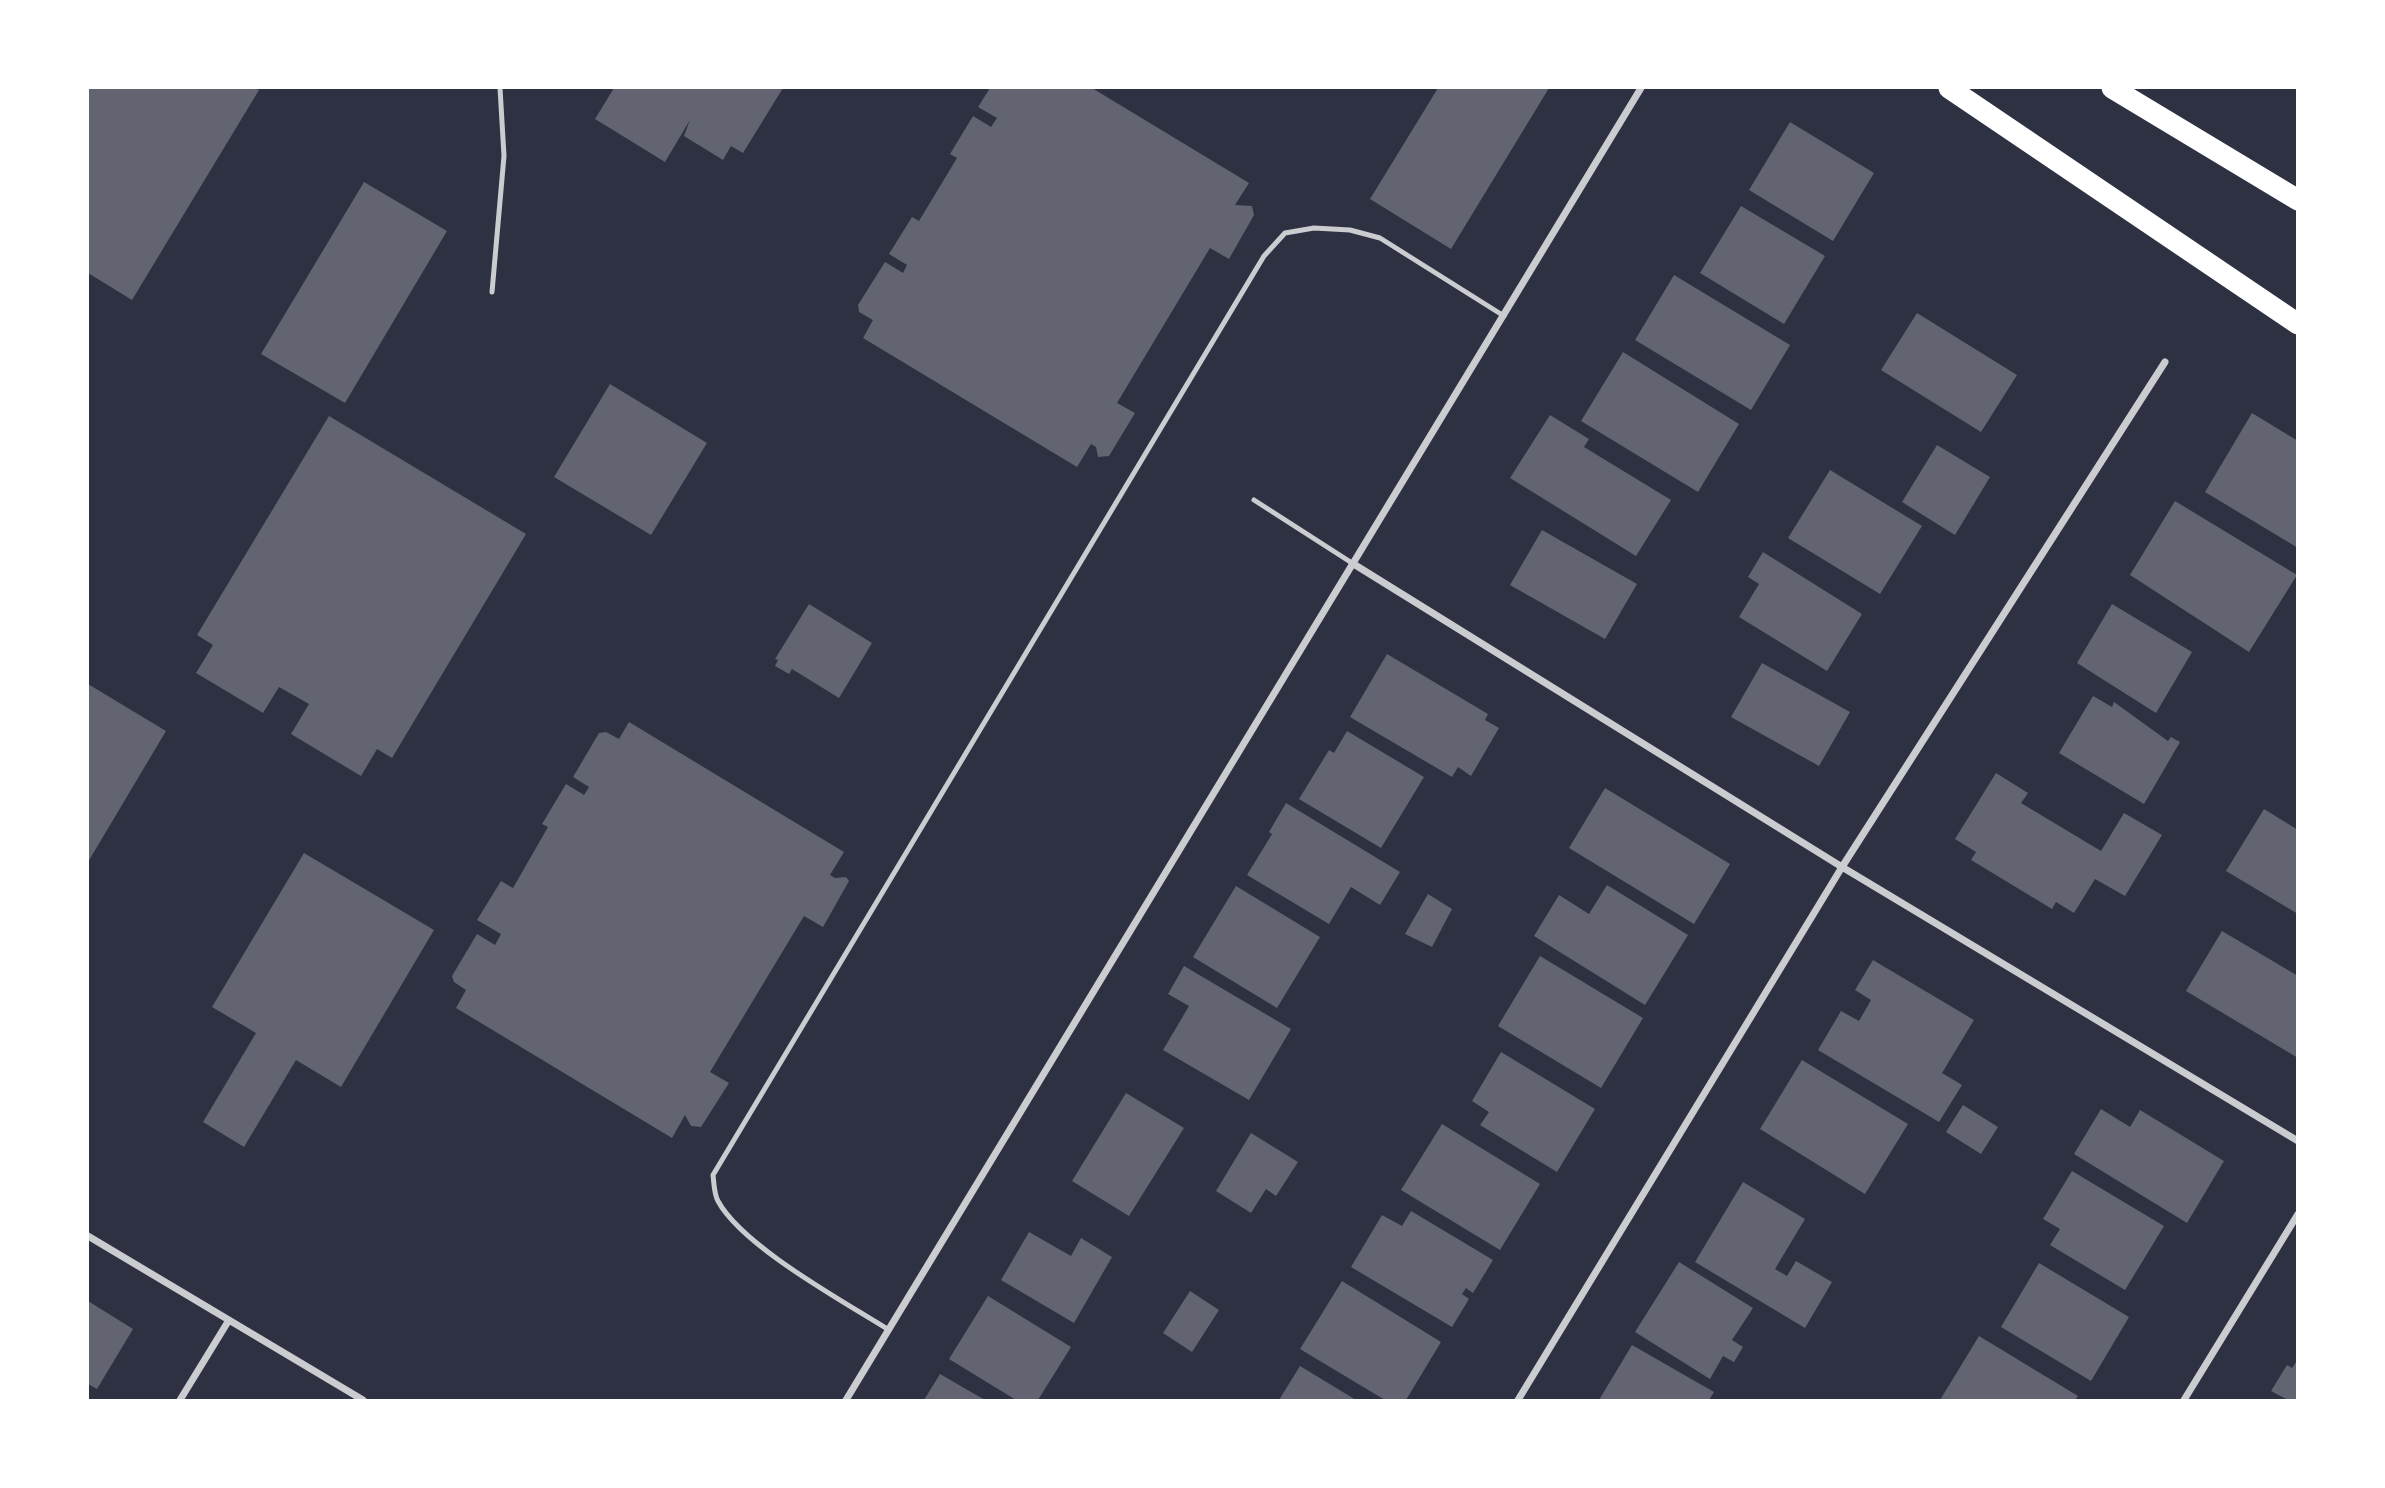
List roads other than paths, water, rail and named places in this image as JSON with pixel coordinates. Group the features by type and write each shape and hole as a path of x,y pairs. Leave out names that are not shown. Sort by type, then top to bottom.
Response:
{"highway":[{"path":"1949,88 2298,324"},
{"path":"2112,88 2298,200"}],"street":[{"path":"846,1401 1641,88"},
{"path":"1518,1401 1842,867 2165,362"},
{"path":"1352,563 1842,867 2298,1141"},
{"path":"2184,1401 2298,1214"},
{"path":"88,1236 363,1401"},
{"path":"180,1401 229,1320"}],"lane":[{"path":"492,292 504,156 500,88"},
{"path":"888,1330 758,1245 733,1223 716,1199 713,1175 1264,256 1285,233 1314,228 1380,238 1504,316"},
{"path":"1254,500 1352,563"}]}
